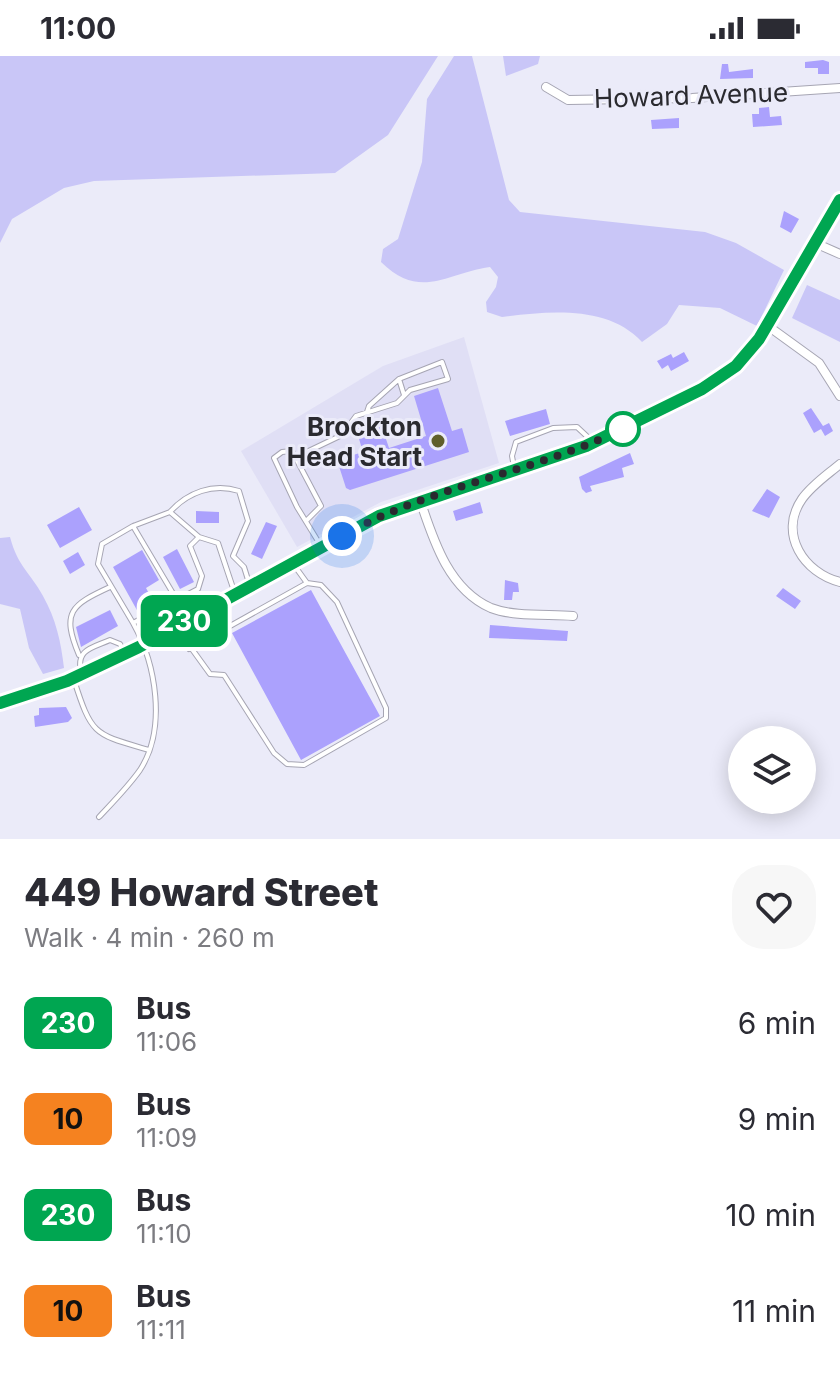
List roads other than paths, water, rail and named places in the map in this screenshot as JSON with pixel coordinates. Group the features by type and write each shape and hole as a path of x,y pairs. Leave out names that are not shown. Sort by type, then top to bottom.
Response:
{"main road":[{"path":"0,703 77,676 125,653 321,546 420,500 594,443 721,378 750,351 768,326 840,200"}],"street":[{"name":"Howard Avenue","path":"546,87 568,100 683,99 840,88"},
{"path":"815,243 840,254"},
{"path":"768,326 819,363 840,396"},
{"path":"840,464 802,499 793,533 796,547 807,566 817,574 840,582"},
{"path":"420,500 442,561 484,603 502,611 573,616"}],"lane":[{"path":"296,457 342,435 350,421 367,412 397,403 404,395 448,379 442,362 399,379 369,406 367,412"},
{"path":"399,379 404,395"},
{"path":"514,470 512,449 519,439 568,425 585,431 594,443"},
{"path":"307,520 321,506 292,451 282,452 274,458 307,520 321,546"},
{"path":"99,817 140,770 149,750 156,707 144,643 98,564 97,554 102,544 133,526 170,512 180,501 200,491 223,487 239,491 248,521 233,556 244,567 250,585"},
{"path":"170,512 199,537 218,543 235,594"},
{"path":"133,526 188,619"},
{"path":"133,623 198,589 202,583 190,546 199,537"},
{"path":"293,562 307,583"},
{"path":"175,626 189,649 210,674 224,675 274,753 287,764 304,765 386,718 386,708 337,602 321,585 307,583 189,649"},
{"path":"110,587 85,599 70,614 69,625 79,655 77,676 86,720 101,735 149,750"},
{"path":"79,655 110,640 120,644 125,653"}],"place":[{"name":"Brockton Head Start","path":"438,441"}]}
